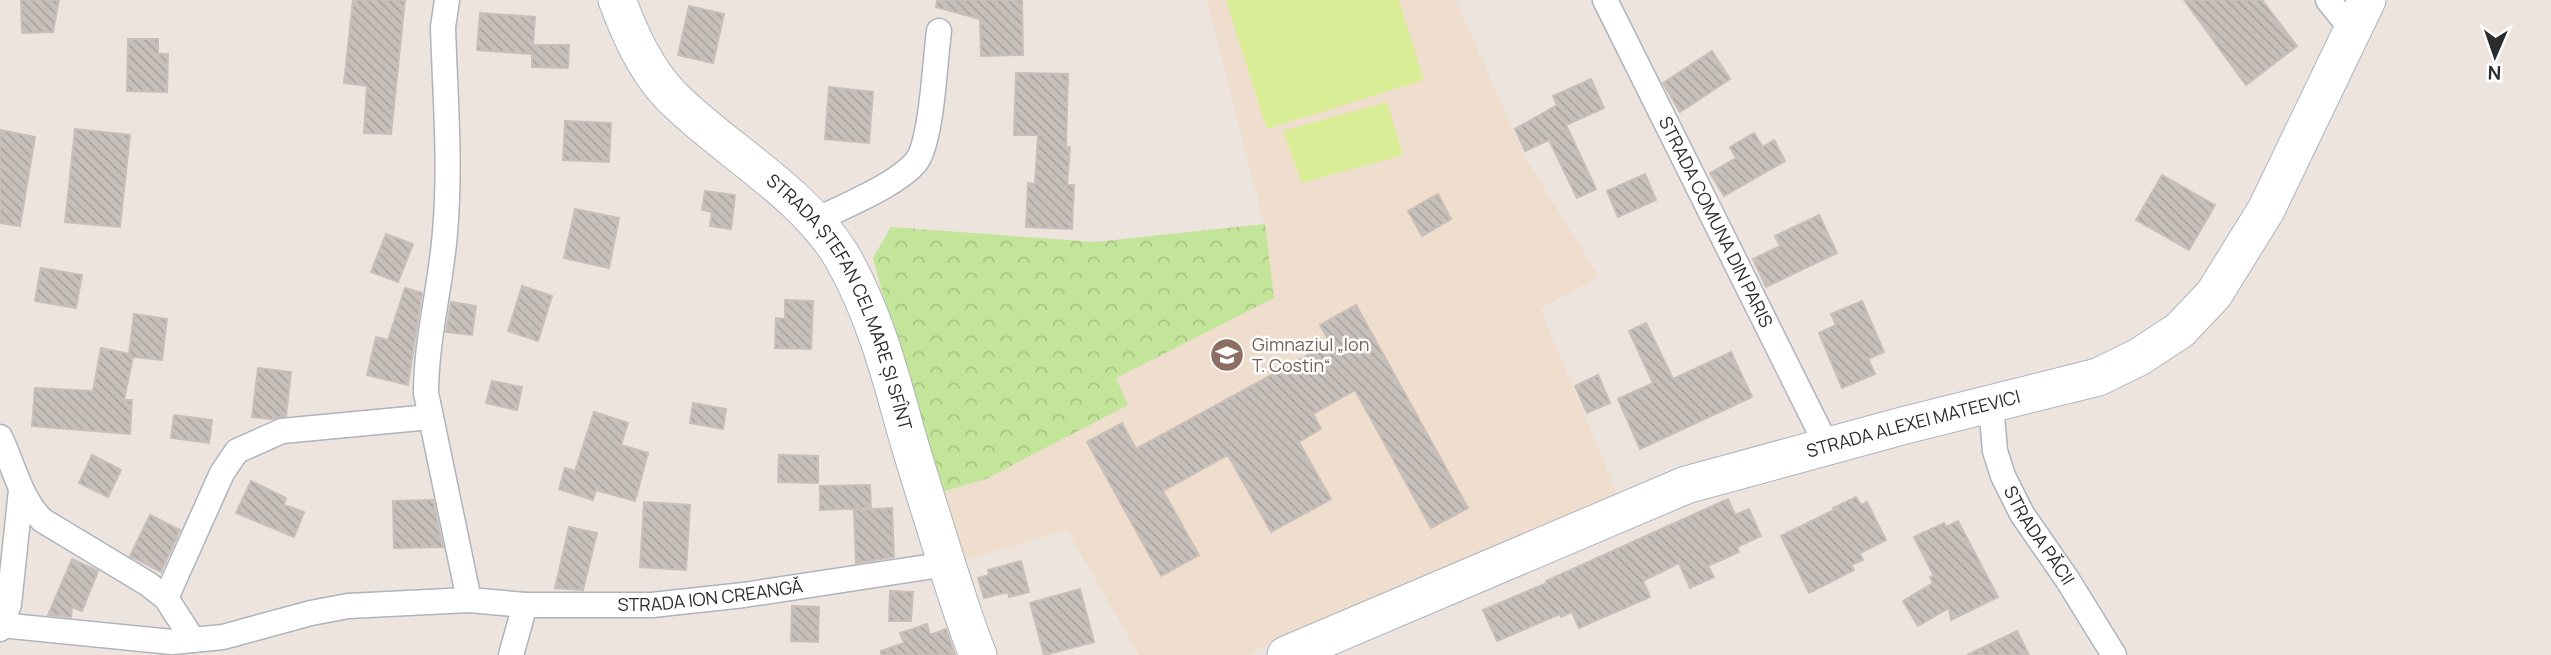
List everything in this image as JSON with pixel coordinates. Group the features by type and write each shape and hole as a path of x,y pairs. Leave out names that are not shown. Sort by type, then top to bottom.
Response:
{"street":[{"path":"447,0 443,27 446,229 439,292 426,360 426,393 470,600"},
{"name":"STRADA ȘTEFAN CEL MARE ȘI SFÎNT","path":"617,0 631,36 652,73 671,97 815,221 839,253 870,316 887,365 928,509 978,655"},
{"name":"STRADA COMUNA DIN PARIS","path":"1605,0 1827,446"},
{"name":"STRADA ALEXEI MATEEVICI","path":"1286,655 1686,485 2098,377 2139,357 2180,330 2214,294 2266,210 2359,15 2328,0"},
{"path":"815,221 900,177 918,160 926,137 939,31"},
{"name":"STRADA PĂCII","path":"1992,405 1994,451 2003,476 2022,514 2067,579 2114,655"},
{"path":"166,598 222,473 237,451 282,431 430,417"},
{"path":"0,437 31,509 42,520 148,584 166,598 193,640"},
{"path":"1,626 9,604 21,490"},
{"name":"STRADA ION CREANGĂ","path":"1,626 172,642 223,637 311,613 348,606 470,600 525,605 602,606 693,602 947,564"},
{"path":"516,652 525,605"}],"shaded area":[{"name":"Gimnaziul „Ion T. Costin“","path":"1207,0 1456,0 1524,155 1599,277 1540,308 1617,493 1250,655 1139,655 1067,530 961,561 906,402 873,258 891,227 1095,242 1264,224"}],"green space":[{"path":"1226,0 1399,0 1424,80 1267,129"},
{"path":"1387,102 1403,155 1302,183 1283,131"},
{"path":"1265,224 1274,298 1116,378 1128,405 986,479 938,493 873,258 891,227 1095,242"}],"building":[{"path":"21,0 59,0 53,32 22,33"},
{"path":"353,0 405,0 391,134 364,133 367,86 344,83"},
{"path":"937,0 1022,0 1023,55 981,56 980,19 936,7"},
{"path":"2184,0 2262,0 2297,46 2246,85"},
{"path":"689,6 724,14 713,63 678,55"},
{"path":"480,13 535,17 533,45 569,45 568,68 532,67 532,54 477,50"},
{"path":"128,39 158,39 158,54 168,54 167,92 127,91"},
{"path":"1712,51 1730,79 1680,112 1663,83"},
{"path":"1016,73 1068,74 1066,147 1070,147 1067,185 1074,185 1072,229 1026,227 1028,183 1035,184 1038,135 1014,135"},
{"path":"1591,79 1604,108 1566,125 1596,189 1577,198 1549,140 1525,151 1515,129 1557,105 1553,96"},
{"path":"829,87 873,92 869,143 825,139"},
{"path":"565,121 611,123 609,162 563,160"},
{"path":"75,129 130,135 120,227 65,222"},
{"path":"0,130 35,137 20,226 0,223"},
{"path":"1754,133 1763,147 1774,140 1785,161 1724,196 1710,173 1736,158 1730,147"},
{"path":"1645,174 1656,200 1618,217 1607,191"},
{"path":"2162,175 2215,205 2189,250 2136,220"},
{"path":"705,191 735,195 731,229 710,226 712,212 702,210"},
{"path":"1438,194 1451,219 1422,236 1408,211"},
{"path":"575,209 619,218 609,268 564,258"},
{"path":"1819,215 1837,253 1766,287 1753,259 1780,246 1775,236"},
{"path":"386,234 413,244 398,282 371,272"},
{"path":"41,268 82,275 76,308 35,301"},
{"path":"522,286 552,296 538,341 508,331"},
{"path":"405,288 422,293 408,385 367,375 376,337 388,340"},
{"path":"785,300 813,301 811,349 775,348 776,318 785,319"},
{"path":"1862,301 1884,352 1868,359 1875,374 1842,388 1819,333 1836,325 1831,314"},
{"path":"451,302 476,306 472,335 446,332"},
{"path":"1356,305 1468,508 1431,528 1355,390 1313,414 1321,429 1299,442 1331,499 1271,532 1228,455 1163,491 1199,555 1161,576 1087,442 1122,423 1136,449 1330,343 1320,325"},
{"path":"134,314 167,319 162,360 133,357 124,400 132,400 130,434 32,426 35,388 93,391 101,348 129,354"},
{"path":"1646,323 1673,379 1731,352 1752,397 1640,449 1618,399 1653,383 1629,331"},
{"path":"258,368 291,372 286,416 272,419 252,417"},
{"path":"1598,375 1610,403 1587,413 1575,386"},
{"path":"492,381 522,387 517,410 486,403"},
{"path":"693,403 726,409 723,429 690,423"},
{"path":"594,412 628,423 621,445 648,453 635,501 596,490 593,500 559,489 565,468 575,471"},
{"path":"174,415 212,420 209,443 171,438"},
{"path":"92,455 121,470 108,497 79,483"},
{"path":"779,455 818,456 818,483 778,482"},
{"path":"251,481 286,498 284,505 304,512 294,537 236,513"},
{"path":"870,485 871,508 820,510 820,486"},
{"path":"1856,497 1861,505 1867,502 1886,540 1860,553 1863,560 1851,565 1854,570 1809,593 1781,536"},
{"path":"1728,499 1735,515 1749,509 1761,536 1737,547 1739,552 1708,566 1714,577 1690,588 1679,563 1643,581 1650,597 1579,628 1572,612 1561,617 1560,614 1497,641 1483,610"},
{"path":"433,500 443,547 394,548 393,501"},
{"path":"644,502 690,505 686,570 640,567"},
{"path":"892,508 894,557 856,563 854,510"},
{"path":"150,515 180,530 161,572 130,556"},
{"path":"1958,521 1998,597 1951,620 1949,608 1918,626 1903,601 1933,583 1930,577 1934,576 1914,537 1944,523 1946,527"},
{"path":"569,527 597,533 583,590 555,588"},
{"path":"72,559 98,571 82,611 72,607 71,617 48,615"},
{"path":"1021,561 1029,592 1009,597 1008,592 984,598 978,578 989,575 988,570"},
{"path":"1080,589 1094,642 1044,655 1030,603"},
{"path":"890,591 913,592 911,621 889,621"},
{"path":"792,606 819,607 818,642 791,641"},
{"path":"927,624 930,635 946,629 955,655 881,655 881,651 904,643 900,633"},
{"path":"2017,631 2029,655 1967,655"}],"place":[{"name":"Gimnaziul „Ion T. Costin“","path":"1227,355"}]}
